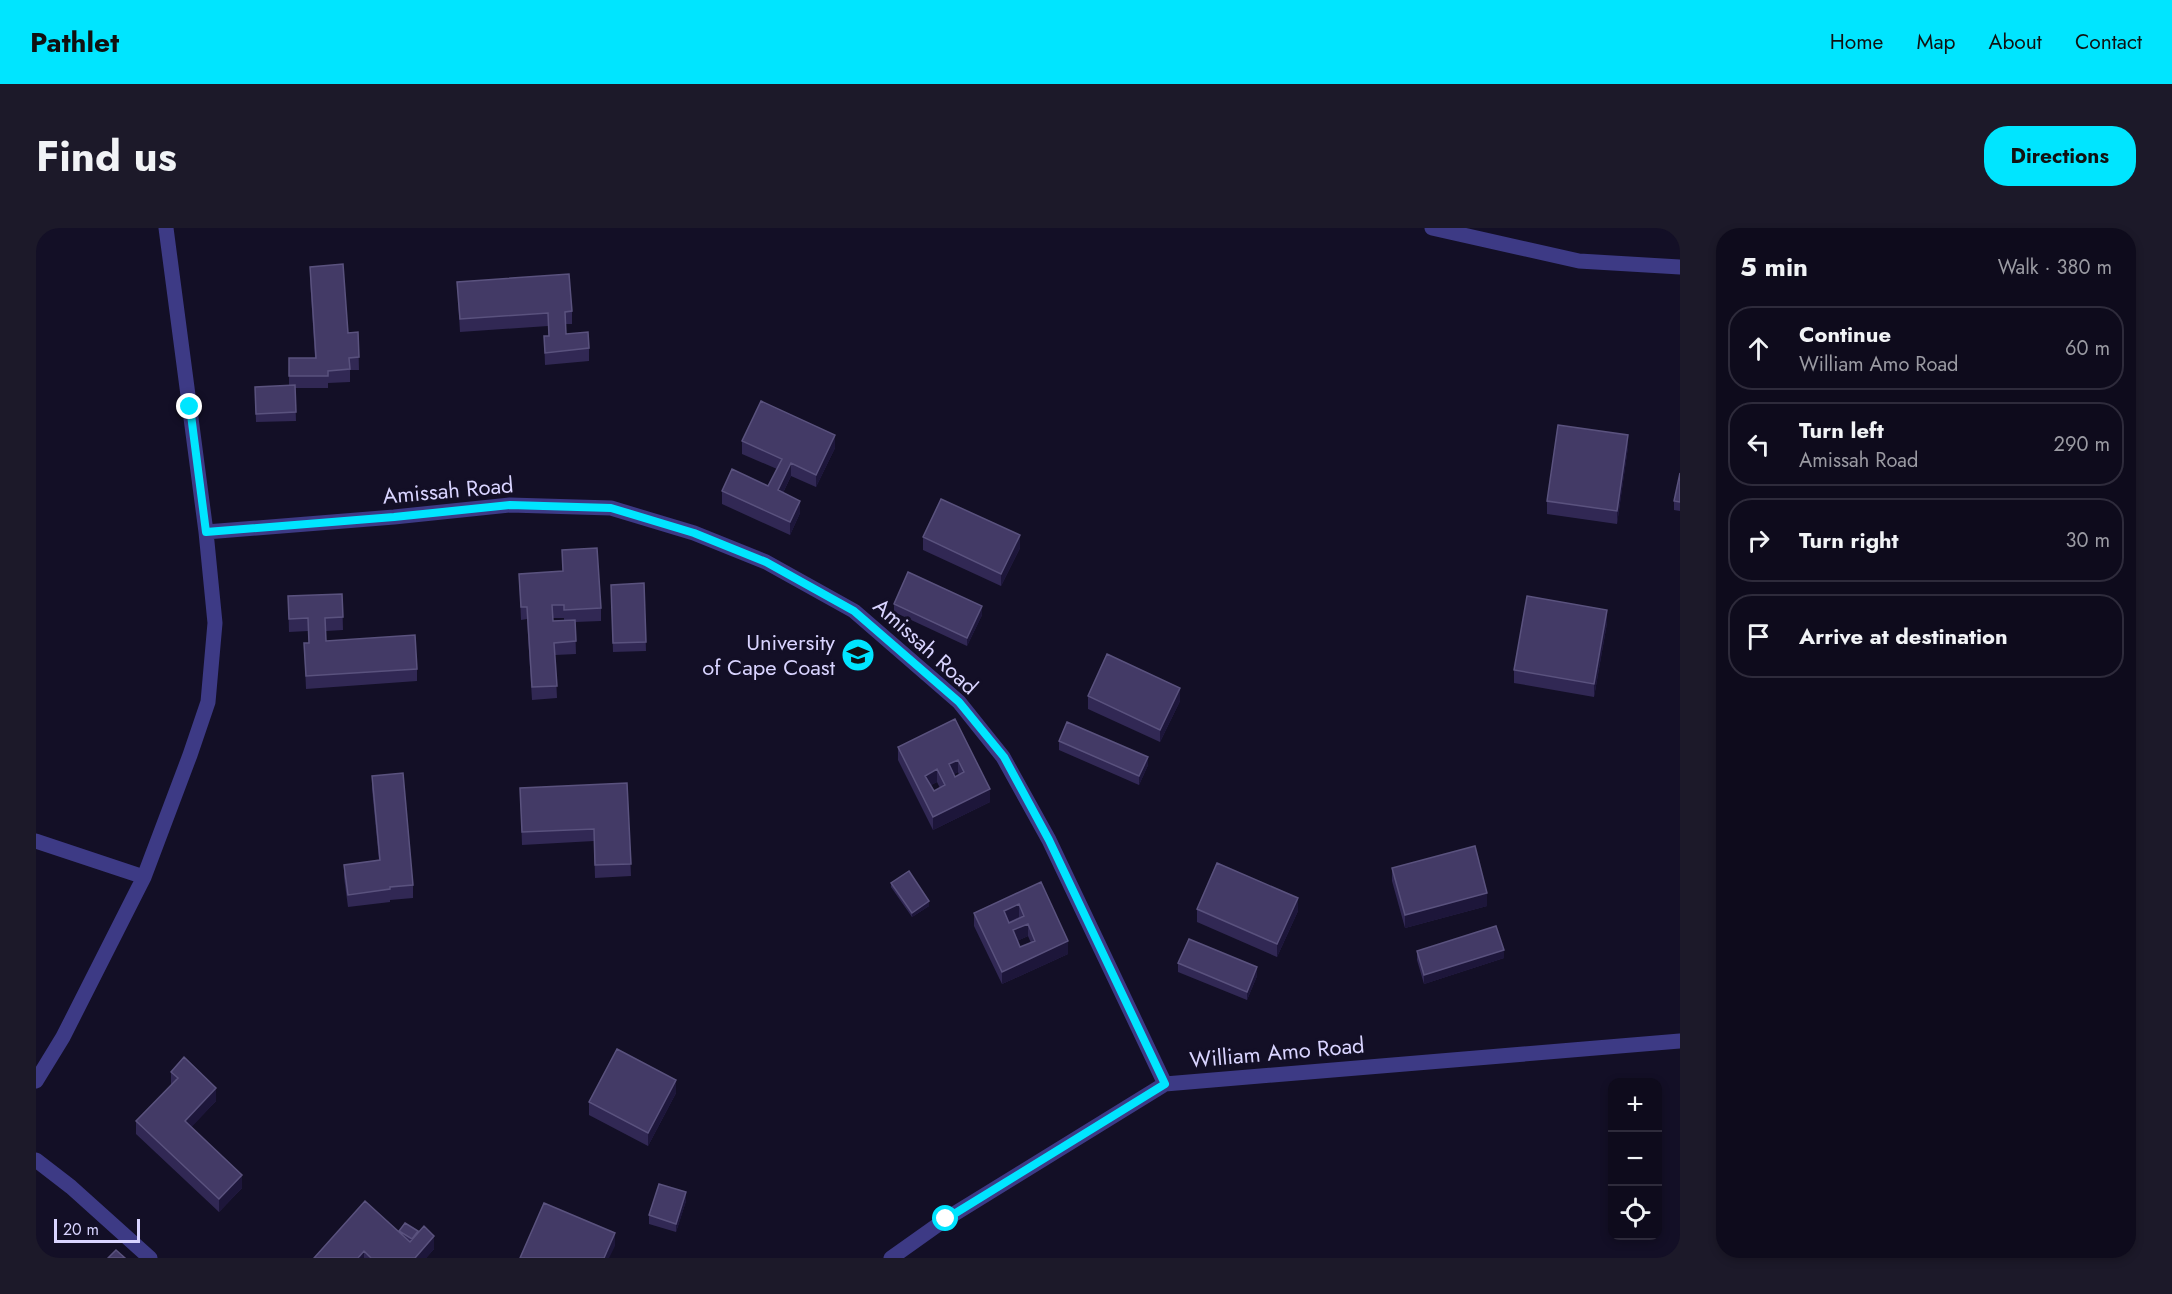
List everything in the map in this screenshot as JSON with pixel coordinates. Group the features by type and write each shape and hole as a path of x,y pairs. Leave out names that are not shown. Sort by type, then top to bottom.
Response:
{"lane":[{"path":"36,1081 63,1037 144,877 208,702 215,623 206,532 166,228"},
{"path":"1432,228 1579,261 1680,267"},
{"name":"Amissah Road","path":"206,532 510,505 611,508 694,533 766,562 854,611 959,702 1004,757 1049,840 1165,1084"},
{"path":"36,841 144,877"},
{"name":"William Amo Road","path":"891,1258 946,1219 1165,1084 1680,1041"},
{"path":"36,1160 71,1186 150,1258"}],"building":[{"path":"343,264 348,333 358,332 359,357 349,358 350,369 328,371 328,376 289,376 289,358 316,358 310,267"},
{"path":"569,274 572,311 565,312 566,334 588,332 589,348 545,353 544,336 549,336 548,313 460,319 457,282"},
{"path":"295,385 296,412 256,414 255,387"},
{"path":"761,401 835,435 816,475 791,463 778,490 800,501 790,522 722,491 732,469 768,486 782,459 742,441"},
{"path":"1558,425 1628,435 1617,511 1547,501"},
{"path":"1680,473 1680,502 1674,501"},
{"path":"941,499 1020,535 1001,574 923,537"},
{"path":"597,548 601,608 564,610 564,605 552,605 553,621 575,620 576,641 554,643 557,686 532,687 527,607 521,607 519,574 563,571 562,550"},
{"path":"908,572 982,606 967,638 894,604"},
{"path":"644,583 646,642 613,643 611,585"},
{"path":"342,594 343,617 325,618 326,641 415,635 417,669 306,676 304,643 309,643 308,618 289,619 288,596"},
{"path":"1527,596 1607,610 1594,684 1514,670"},
{"path":"1107,654 1180,688 1160,730 1088,696"},
{"path":"955,719 990,789 933,817 898,747","holes":["958,760 964,772 955,777 949,764","937,769 945,785 934,791 925,776"]},
{"path":"1067,722 1148,757 1139,776 1059,741"},
{"path":"403,773 413,885 348,895 344,865 380,860 372,776"},
{"path":"627,783 631,864 595,865 594,829 522,832 520,788"},
{"path":"1475,846 1487,893 1405,915 1392,868"},
{"path":"1217,863 1298,898 1277,944 1197,909"},
{"path":"909,871 929,901 912,913 891,883"},
{"path":"1041,882 1068,941 1002,972 974,913","holes":["1019,904 1024,916 1009,923 1004,911","1028,924 1035,941 1020,947 1013,930"]},
{"path":"1496,926 1504,950 1424,975 1417,951"},
{"path":"1189,939 1257,967 1247,992 1178,963"},
{"path":"617,1049 676,1080 648,1133 589,1102"},
{"path":"184,1057 216,1088 185,1121 242,1175 219,1199 136,1121 178,1078 171,1072"},
{"path":"659,1184 686,1192 676,1224 649,1215"},
{"path":"365,1201 410,1242 424,1226 434,1236 415,1258 371,1258 364,1251 358,1258 314,1258"},
{"path":"544,1203 615,1233 604,1258 520,1258"},
{"path":"405,1223 418,1231 412,1239 399,1231"},
{"path":"116,1250 125,1258 108,1258"}],"place":[{"name":"University of Cape Coast","path":"858,655"}],"route":[{"path":"190,407 206,532 510,505 611,508 694,533 766,562 854,611 959,702 1004,757 1049,840 1165,1084 946,1219"}]}
